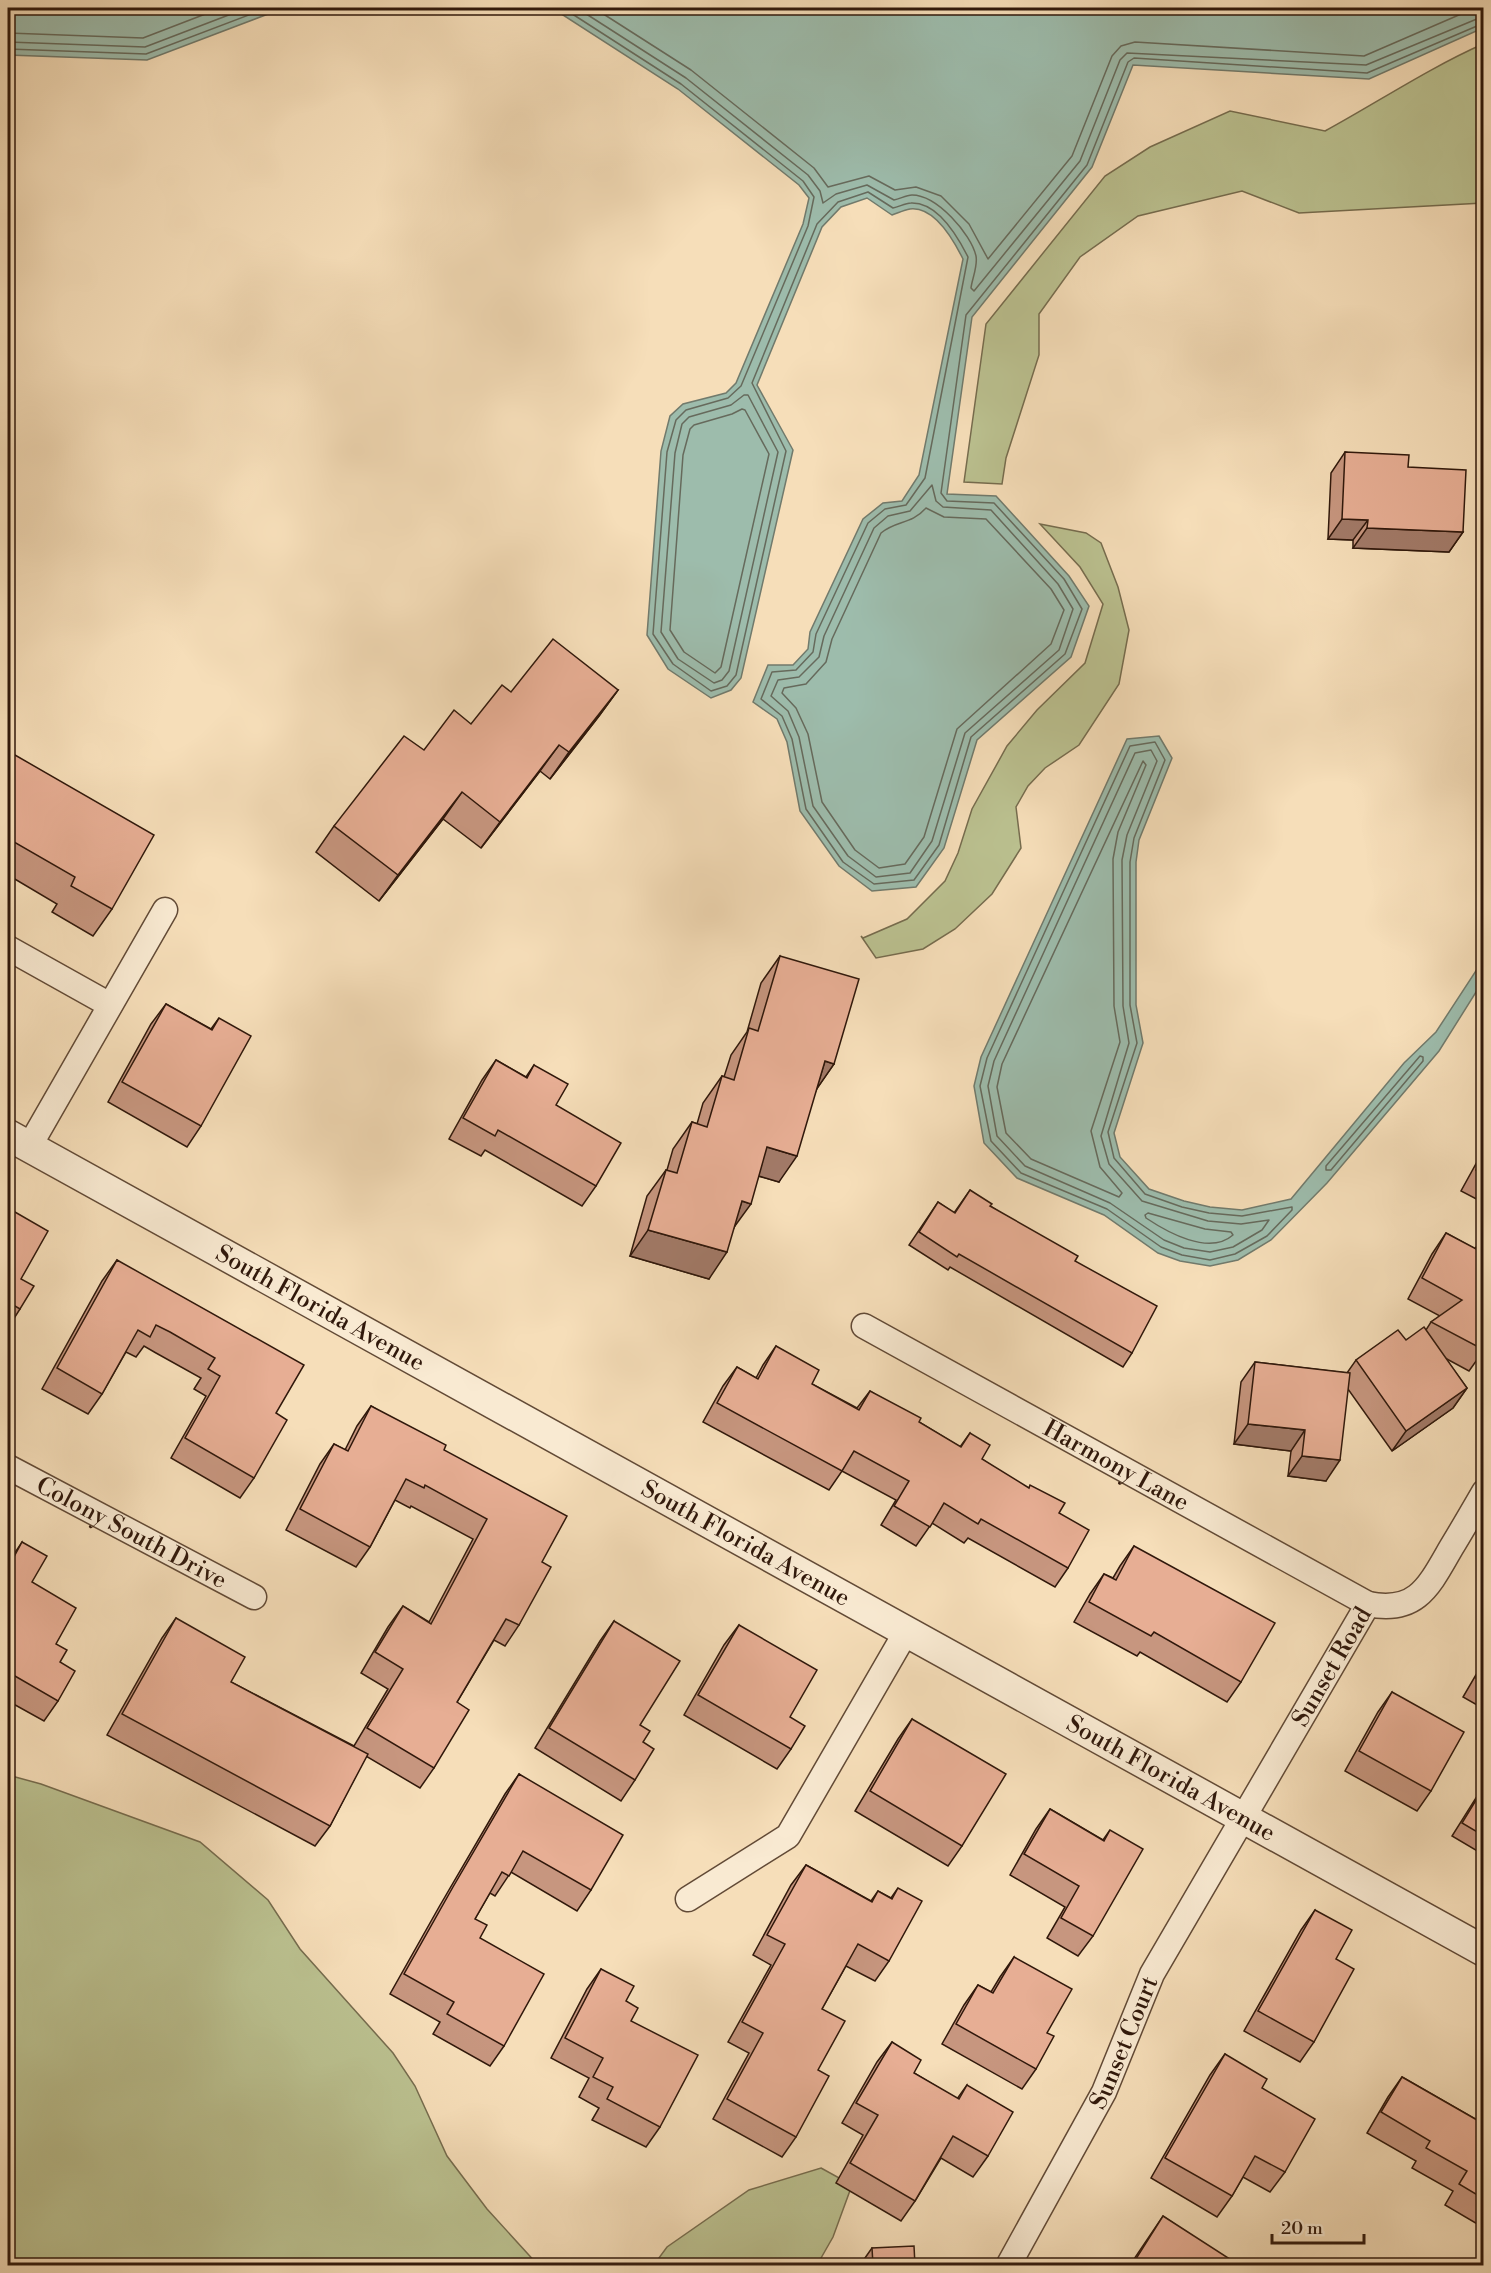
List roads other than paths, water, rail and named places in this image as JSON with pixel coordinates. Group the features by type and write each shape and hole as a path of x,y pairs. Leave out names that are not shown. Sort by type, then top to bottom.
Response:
{"street":[{"path":"18,1141 110,1005 165,910"},
{"path":"8,948 110,1005"},
{"name":"South Florida Avenue","path":"18,1141 1484,1952"},
{"name":"Harmony Lane","path":"864,1326 1368,1604"},
{"name":"Colony South Drive","path":"8,1467 254,1597"},
{"name":"Sunset Road","path":"1243,1820 1368,1604 1387,1608 1401,1605 1428,1588 1484,1492"},
{"path":"688,1899 788,1836 906,1632"},
{"name":"Sunset Court","path":"1008,2265 1104,2092 1152,1974 1243,1820"}],"water":[{"path":"8,8 284,8 147,60 8,55"},
{"path":"552,8 1483,8 1483,28 1369,79 1133,65 1092,167 972,317 947,494 996,496 1069,576 1089,606 1071,657 977,740 944,848 916,887 872,891 839,866 800,811 787,742 777,719 753,702 768,665 793,665 808,649 810,632 863,519 883,503 902,501 919,475 963,259 942,226 928,213 910,209 892,215 867,198 841,207 822,227 757,385 793,450 741,678 731,690 711,698 668,669 647,635 661,451 670,416 683,404 726,393 736,383 803,224 809,198 799,185 678,89"},
{"path":"1159,736 1172,758 1139,840 1136,862 1136,1005 1143,1043 1114,1133 1120,1157 1149,1189 1210,1207 1242,1210 1291,1199 1404,1063 1436,1032 1483,960 1483,981 1439,1051 1327,1183 1271,1240 1238,1260 1210,1266 1180,1261 1158,1253 1104,1215 1017,1178 984,1143 974,1086 981,1057 1127,739"}]}
